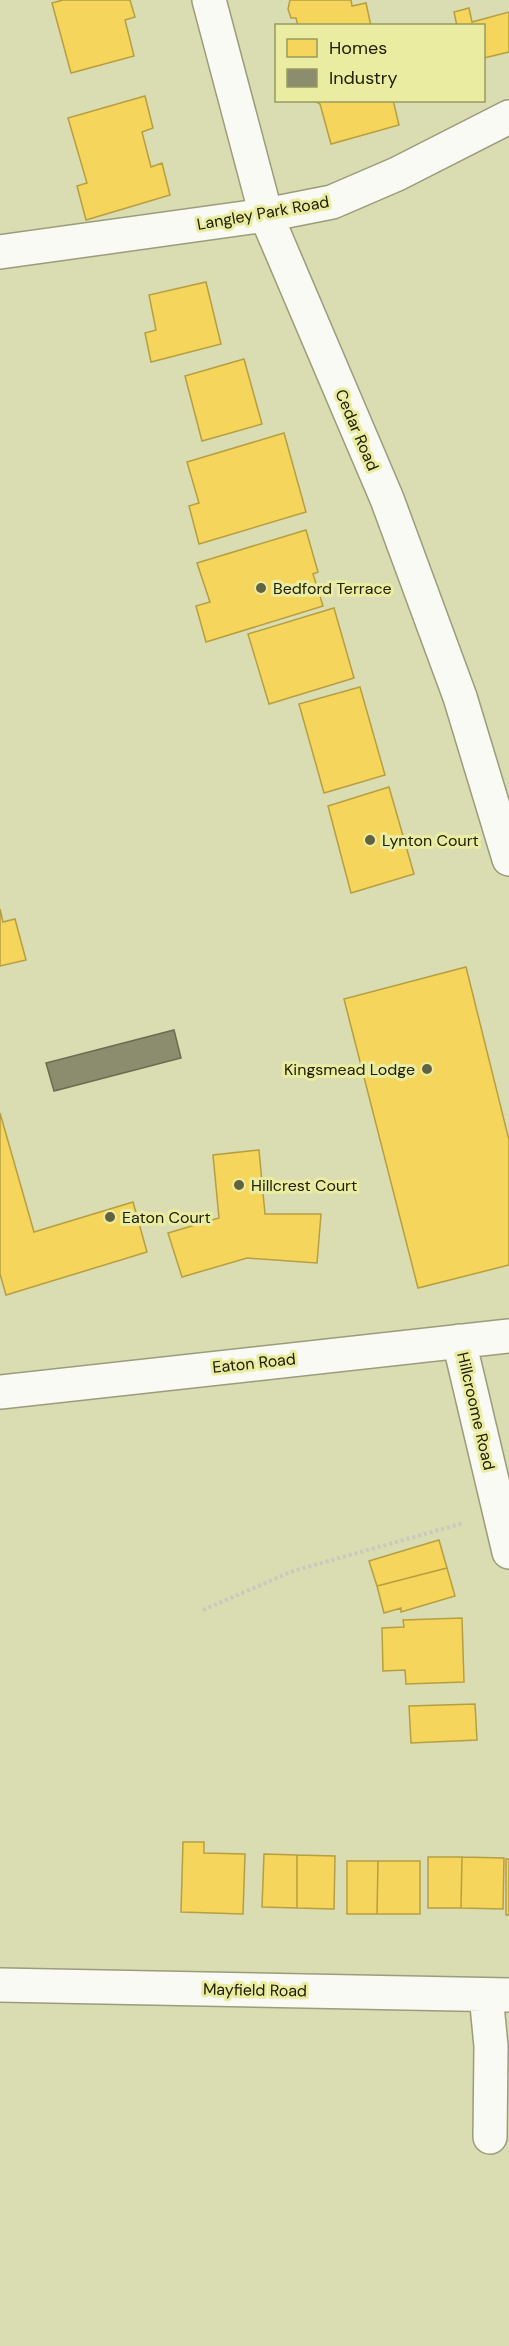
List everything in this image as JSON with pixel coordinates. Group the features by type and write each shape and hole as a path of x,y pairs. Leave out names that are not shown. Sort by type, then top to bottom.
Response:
{"street":[{"name":"Cedar Road","path":"209,0 266,215 387,499 460,697 509,859"},
{"name":"Langley Park Road","path":"0,252 266,215 332,202 397,174 509,117"},
{"name":"Eaton Road","path":"0,1392 509,1336"},
{"name":"Hillcroome Road","path":"459,1341 509,1552"},
{"name":"Mayfield Road","path":"0,1985 498,1995"},
{"path":"490,2137 491,2046 498,1995"}],"path":[{"path":"203,1610 293,1571 500,1513"}],"building: Homes":[{"path":"63,0 130,0 135,17 125,20 134,56 71,73 52,3"},
{"path":"290,0 351,0 352,6 366,3 371,24 298,24 296,18 291,18 288,9"},
{"path":"469,8 472,22 509,12 509,52 485,58 485,24 457,24 454,12"},
{"path":"145,96 153,128 142,132 151,167 162,163 170,195 86,220 77,186 87,183 68,118"},
{"path":"316,102 393,102 399,125 331,144 320,104"},
{"path":"206,282 221,344 151,362 145,333 156,330 149,295"},
{"path":"244,359 262,424 202,441 185,376"},
{"path":"284,433 306,512 199,544 189,506 199,503 187,462"},
{"name":"Bedford Terrace","path":"306,530 318,572 313,574 323,606 206,642 196,606 210,602 197,563"},
{"name":"Bedford Terrace","path":"334,608 354,678 269,704 248,634"},
{"path":"360,687 385,775 324,793 299,704"},
{"name":"Lynton Court","path":"389,787 414,874 351,893 328,806"},
{"path":"0,909 3,922 15,919 26,960 0,966"},
{"name":"Kingsmead Lodge","path":"466,967 509,1140 509,1265 418,1288 344,999"},
{"name":"Eaton Court","path":"0,1113 34,1232 133,1202 147,1252 6,1295 0,1274"},
{"name":"Hillcrest Court","path":"259,1150 265,1214 321,1214 317,1263 247,1258 182,1277 168,1233 219,1218 213,1155"},
{"path":"439,1540 447,1568 377,1586 369,1561"},
{"path":"447,1568 455,1596 401,1612 401,1608 384,1613 377,1586"},
{"path":"462,1618 464,1682 406,1684 405,1670 383,1671 382,1628 404,1627 403,1620"},
{"path":"475,1704 477,1740 411,1743 409,1706"},
{"path":"183,1842 204,1842 204,1853 245,1854 243,1914 181,1912"},
{"path":"264,1854 297,1855 297,1908 262,1907"},
{"path":"297,1855 335,1856 334,1909 297,1908"},
{"path":"428,1857 462,1857 461,1908 428,1908"},
{"path":"462,1857 504,1858 503,1909 461,1908"},
{"path":"506,1859 509,1859 509,1915 506,1915"},
{"path":"347,1861 378,1861 377,1914 347,1914"},
{"path":"378,1861 420,1861 420,1914 377,1914"}],"building: Industry":[{"path":"174,1030 181,1058 54,1091 46,1063"}],"place":[{"name":"Bedford Terrace","path":"261,588"},
{"name":"Lynton Court","path":"370,840"},
{"name":"Kingsmead Lodge","path":"427,1069"},
{"name":"Hillcrest Court","path":"239,1185"},
{"name":"Eaton Court","path":"110,1217"}]}
